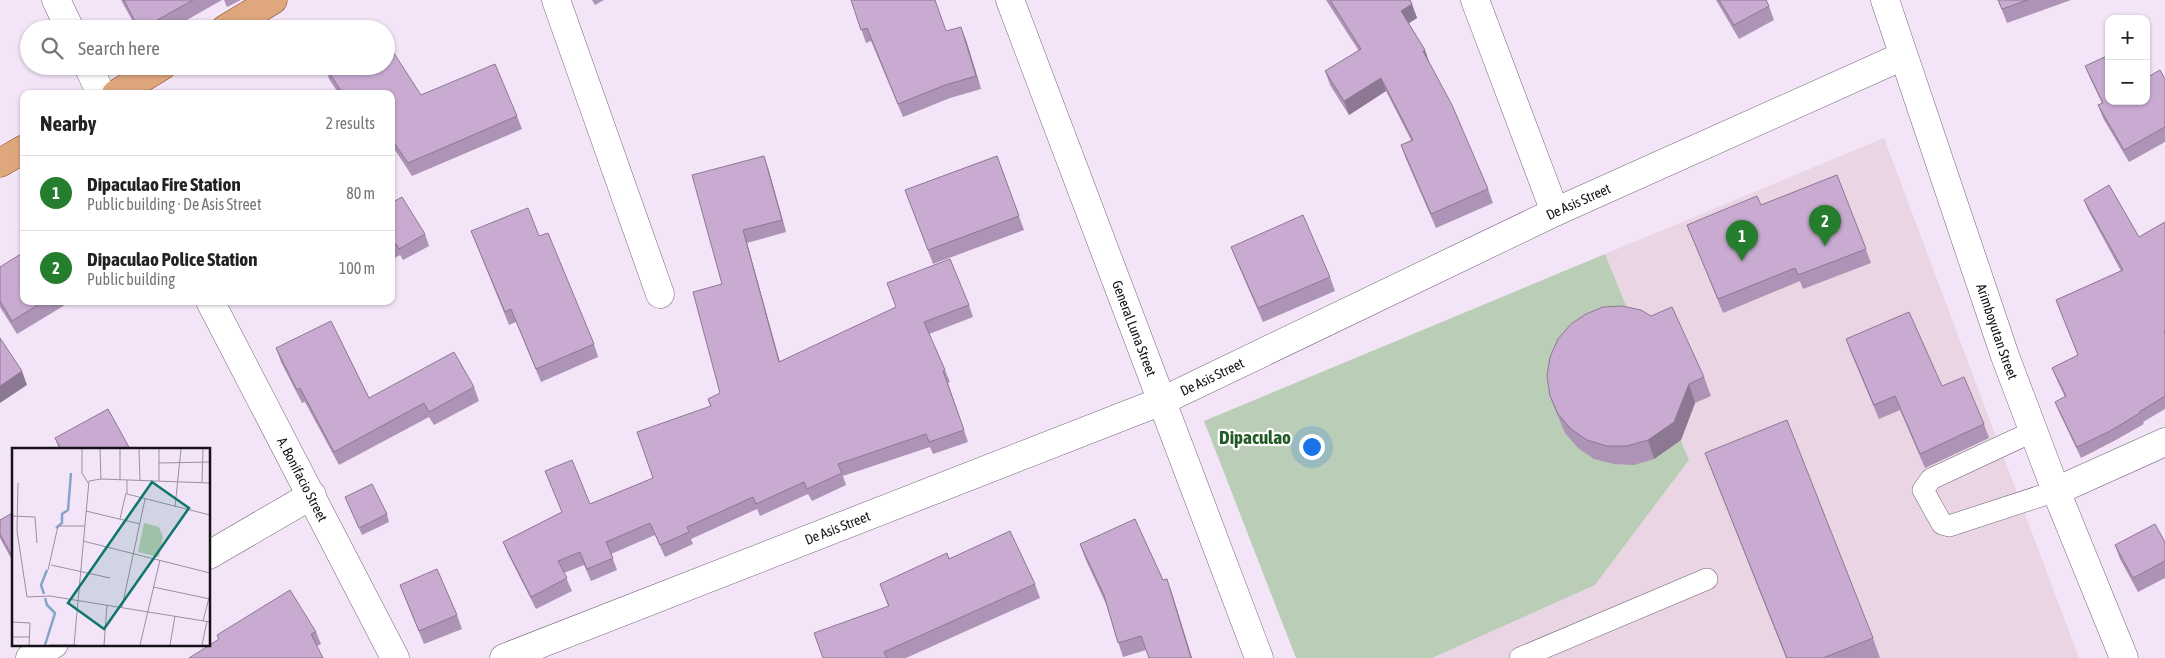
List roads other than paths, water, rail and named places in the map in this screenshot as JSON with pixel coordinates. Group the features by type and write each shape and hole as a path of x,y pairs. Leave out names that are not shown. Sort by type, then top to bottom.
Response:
{"main road":[{"path":"240,20 273,0"},
{"path":"123,90 147,75"},
{"path":"0,163 20,151"}],"street":[{"path":"56,0 66,20"},
{"path":"556,0 660,294"},
{"name":"General Luna Street","path":"1010,0 1259,658"},
{"path":"1475,0 1555,212"},
{"name":"Arimboyutan Street","path":"1885,0 2005,356 2056,491 2124,658"},
{"name":"De Asis Street","path":"504,658 1162,402 1555,212 1903,56"},
{"path":"92,75 99,90"},
{"name":"A. Bonifacio Street","path":"212,305 395,658"},
{"path":"2056,491 2165,442"},
{"path":"210,554 312,495"},
{"path":"30,658 51,646"}],"lane":[{"path":"2034,431 1931,479 1923,490 1942,524 1949,526 2056,491"},
{"path":"1520,658 1707,579"}],"place":[{"name":"Dipaculao Police Station","path":"1825,246"},
{"name":"Dipaculao Fire Station","path":"1742,261"}],"district":[{"name":"Dipaculao","path":"1255,437"}]}
